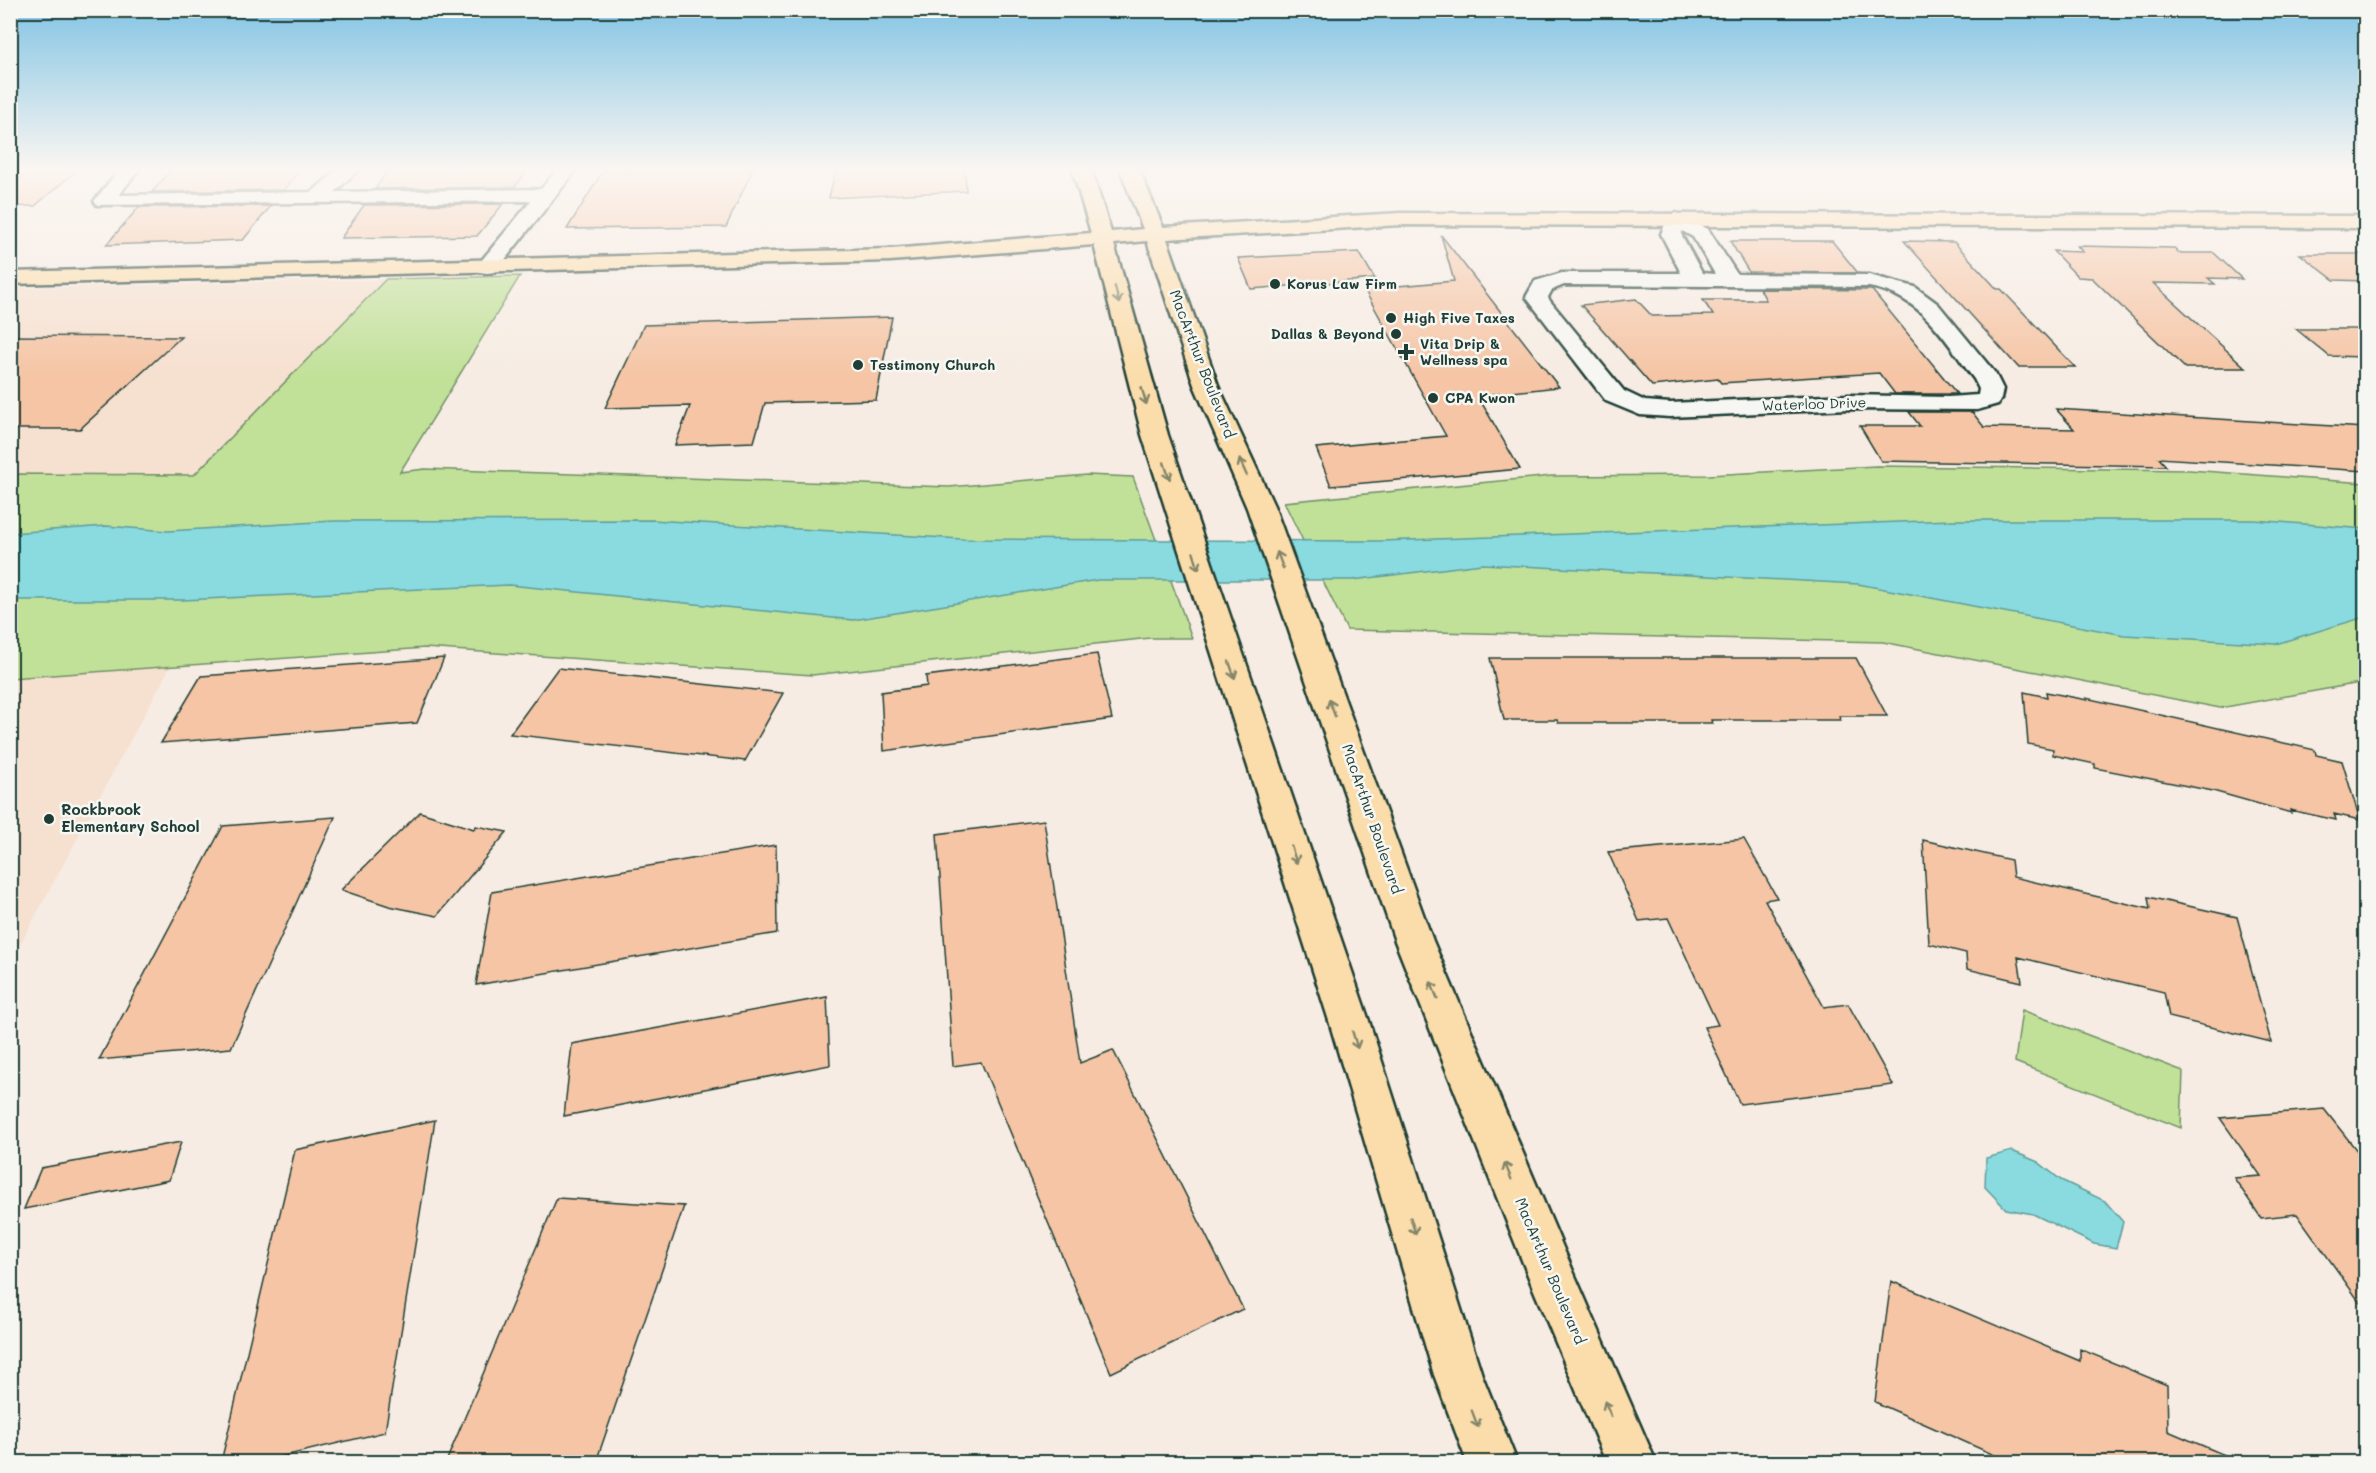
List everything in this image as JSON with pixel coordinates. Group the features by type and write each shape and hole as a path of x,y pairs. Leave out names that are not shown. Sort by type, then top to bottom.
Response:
{"main road":[{"path":"10,278 890,255 1115,238"},
{"name":"MacArthur Boulevard","path":"1156,238 1206,385 1261,508 1414,940 1556,1288 1631,1462"},
{"path":"1101,239 1155,435 1349,1021 1458,1375 1492,1462"}],"street":[{"path":"487,267 511,238"},
{"path":"1673,238 1695,280 1730,280"},
{"path":"1704,238 1730,280"},
{"name":"Waterloo Drive","path":"1695,280 1562,279 1543,286 1537,297 1615,396 1640,408 1670,411 1849,402 1948,404 1977,403 1989,399 1991,389 1986,378 1924,302 1902,288 1869,281 1730,280"}],"shaded area":[{"path":"386,279 194,475 11,474 10,288"},
{"name":"Rockbrook Elementary School","path":"171,665 11,961 11,678"}],"green space":[{"path":"520,276 400,472 425,469 949,487 1087,475 1133,477 1192,638 1150,638 812,675 425,648 11,678 11,474 194,475 386,279"},
{"path":"1876,466 2189,470 2365,483 2365,682 2220,708 1883,642 1347,630 1284,502 1552,476 1709,475"},
{"path":"2022,1010 2183,1071 2181,1128 2015,1062"}],"water":[{"path":"652,520 962,539 1381,541 1953,520 2254,520 2366,529 2365,617 2276,644 2124,635 1858,584 1482,564 1353,580 1098,580 853,620 509,585 183,600 11,600 11,533 106,526 168,531 333,521"},
{"path":"2012,1151 2038,1162 2061,1180 2105,1201 2123,1222 2116,1248 2094,1244 2033,1214 2006,1209 1985,1187 1986,1158"}],"building":[{"path":"112,238 245,238 243,240 106,245"},
{"path":"1442,238 1559,387 1493,394 1496,399 1480,400 1520,469 1331,486 1316,448 1446,436 1364,289 1454,281"},
{"path":"1730,241 1832,241 1858,273 1749,272"},
{"path":"1904,241 1954,242 2075,367 2018,367"},
{"path":"2077,246 2174,248 2178,253 2214,253 2242,279 2208,278 2215,284 2153,283 2246,368 2185,368 2092,278 2078,277 2053,251 2083,252"},
{"path":"1359,252 1375,279 1251,289 1238,258"},
{"path":"2300,254 2366,254 2366,281 2334,280"},
{"path":"1760,289 1872,290 1957,394 1895,394 1879,373 1721,383 1718,379 1652,386 1581,305 1636,299 1652,316 1713,315 1703,300 1766,300"},
{"path":"892,317 876,400 765,403 754,442 675,445 690,406 605,408 644,325"},
{"path":"2296,329 2366,329 2366,357 2329,356"},
{"path":"10,336 181,337 80,429 10,429"},
{"path":"2056,409 2366,428 2366,471 2159,458 2166,466 1881,461 1860,426 1920,426 1909,412 1972,412 1984,427 2074,429"},
{"path":"1097,654 1112,719 884,751 881,692 927,686 926,676"},
{"path":"444,658 417,723 161,743 201,676"},
{"path":"1490,658 1856,658 1887,716 1839,716 1840,720 1711,720 1712,723 1558,723 1557,720 1504,720"},
{"path":"558,668 783,693 745,761 510,734"},
{"path":"2024,692 2047,697 2046,692 2087,700 2086,698 2315,750 2316,755 2342,761 2360,820 2334,814 2336,820 2290,810 2291,813 2213,791 2095,768 2095,764 2053,755 2053,749 2028,744"},
{"path":"420,812 474,829 476,826 507,832 437,916 389,906 341,890"},
{"path":"335,817 231,1048 99,1060 223,826"},
{"path":"1044,820 1080,1063 1113,1050 1243,1309 1111,1373 981,1062 953,1066 937,834"},
{"path":"1744,839 1777,898 1765,900 1824,1007 1848,1004 1893,1085 1740,1104 1704,1027 1718,1025 1668,918 1639,921 1608,852"},
{"path":"1923,840 2011,860 2013,877 2150,909 2148,897 2237,917 2271,1042 2169,1017 2164,992 2018,957 2022,982 1967,969 1966,953 1929,944"},
{"path":"776,845 777,933 476,985 492,892"},
{"path":"827,997 830,1065 564,1116 572,1044"},
{"path":"2324,1109 2366,1162 2366,1311 2297,1214 2261,1218 2234,1178 2261,1176 2220,1118"},
{"path":"435,1120 385,1432 259,1462 221,1462 295,1150"},
{"path":"181,1142 169,1180 24,1209 41,1168"},
{"path":"557,1198 684,1206 596,1462 446,1462"},
{"path":"1891,1281 2080,1361 2080,1349 2167,1385 2168,1431 2241,1462 2010,1462 1875,1402"}],"place":[{"name":"Korus Law Firm","path":"1275,284"},
{"name":"High Five Taxes","path":"1391,318"},
{"name":"Dallas & Beyond","path":"1396,334"},
{"name":"Vita Drip & Wellness spa","path":"1406,352"},
{"name":"Testimony Church","path":"858,365"},
{"name":"CPA Kwon","path":"1433,398"},
{"name":"Rockbrook Elementary School","path":"49,819"}]}
